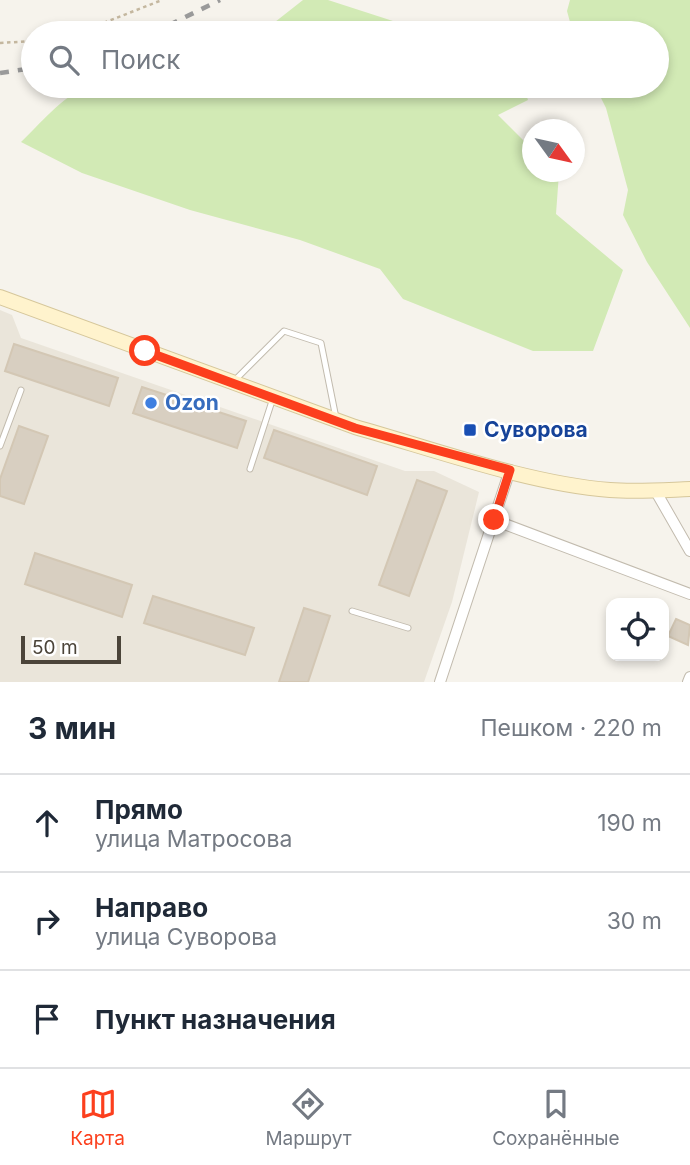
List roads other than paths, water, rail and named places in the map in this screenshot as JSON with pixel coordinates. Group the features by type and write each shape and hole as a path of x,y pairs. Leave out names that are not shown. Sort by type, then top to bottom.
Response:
{"main road":[{"path":"0,297 337,421 510,470 610,490 690,488"}],"street":[{"path":"440,682 510,470"},
{"path":"655,490 690,551"},
{"path":"494,520 690,594"}],"lane":[{"path":"232,383 284,331 321,343 337,421"},
{"path":"0,446 21,390"},
{"path":"250,469 273,398"},
{"path":"352,611 408,628"}],"railway":[{"path":"177,21 220,0"},
{"path":"0,73 21,70"}],"place":[{"name":"Ozon","path":"151,403"},
{"name":"Суворова","path":"470,430"}]}
